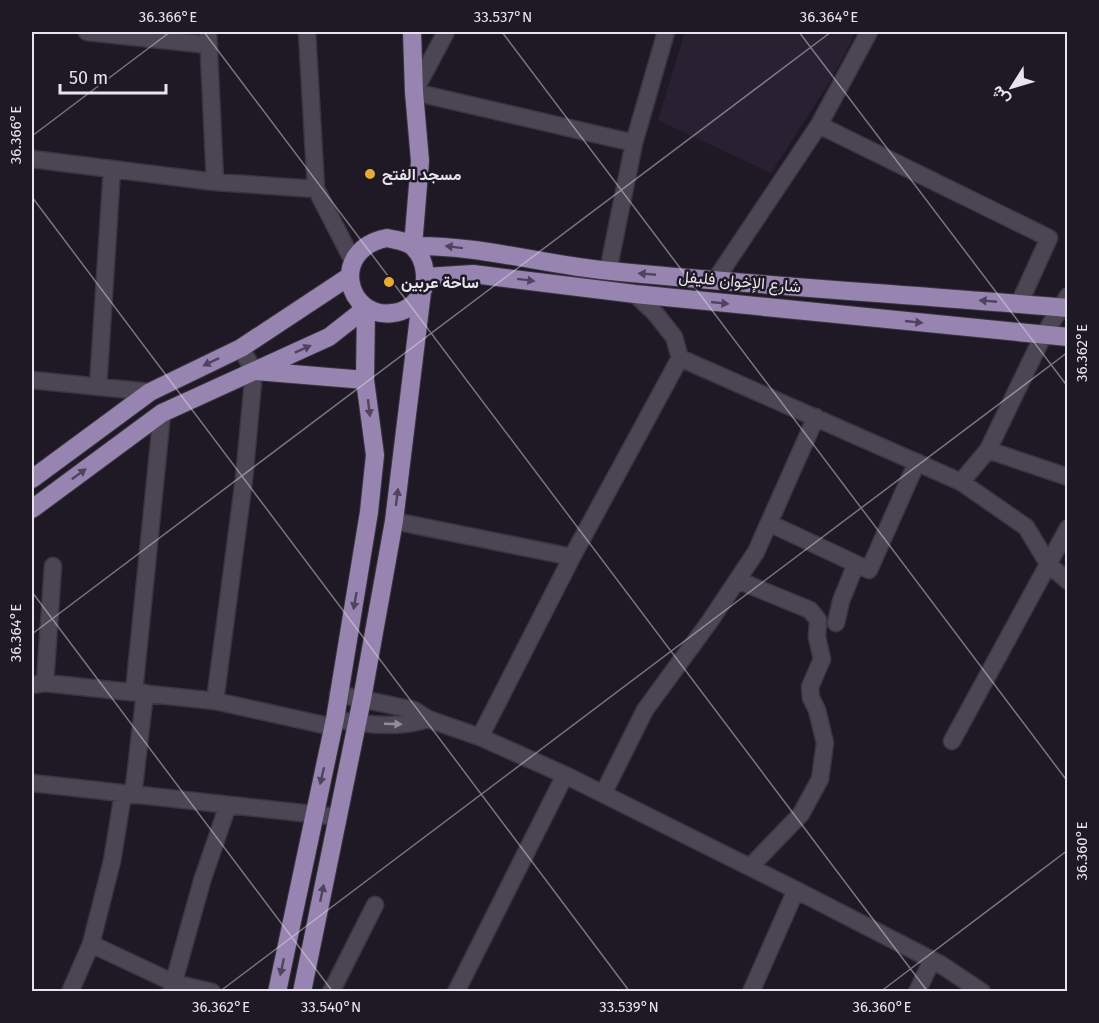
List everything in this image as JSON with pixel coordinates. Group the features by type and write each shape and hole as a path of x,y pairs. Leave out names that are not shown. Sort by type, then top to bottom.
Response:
{"main road":[{"path":"412,32 420,161 413,246"},
{"path":"32,479 150,392 242,348 351,268 362,248 374,241 387,238 401,241 413,246 422,260 424,285 394,521 362,699 302,992"},
{"name":"شارع الإخوان فليفل","path":"413,246 454,247 608,271 1019,304 1066,304"},
{"path":"351,268 352,288 357,299 366,308 386,314 401,312 413,305 424,285"},
{"name":"شارع الإخوان فليفل","path":"424,285 474,274 635,294 1068,337"},
{"path":"32,509 162,413 329,337 366,308"},
{"path":"277,992 334,723 369,512 375,455 365,380 366,308"},
{"path":"254,371 365,380"}],"street":[{"path":"87,32 208,38 215,182"},
{"path":"308,32 316,189 351,268"},
{"path":"446,32 414,92 634,143"},
{"path":"608,271 634,143 666,32"},
{"path":"716,279 819,125 869,32"},
{"path":"819,125 1049,238 1019,304"},
{"path":"32,159 215,182 316,189"},
{"path":"98,387 112,169"},
{"path":"480,737 572,557 680,358 674,338 655,313 635,294"},
{"path":"962,482 988,450 1043,336 1066,304"},
{"path":"215,701 244,479 254,371 242,348"},
{"path":"680,358 962,482 1026,527 1049,565 1068,581"},
{"path":"32,380 150,392"},
{"path":"70,992 91,944 128,794 140,693 162,413"},
{"path":"603,794 645,710 756,552 816,417"},
{"path":"988,450 1068,477"},
{"path":"769,523 869,570 917,462"},
{"path":"394,521 572,557"},
{"path":"952,741 1068,528"},
{"path":"836,623 856,564"},
{"path":"53,566 38,684 215,701 334,723 411,725 428,719"},
{"path":"737,580 810,610 818,620 817,637 822,659 810,687 811,698 817,710 825,743 820,779 801,814 750,867"},
{"path":"338,694 414,710 428,719 480,737 565,775 932,960 982,992"},
{"path":"456,992 565,775"},
{"path":"32,783 338,817"},
{"path":"173,987 202,881 228,805"},
{"path":"751,992 796,890"},
{"path":"331,992 375,905"},
{"path":"91,944 173,987 212,992"},
{"path":"917,992 932,960"}],"shaded area":[{"path":"685,32 856,32 832,78 771,173 658,120"}],"place":[{"name":"مسجد الفتح","path":"370,174"},
{"name":"ساحة عربين","path":"389,282"}]}
